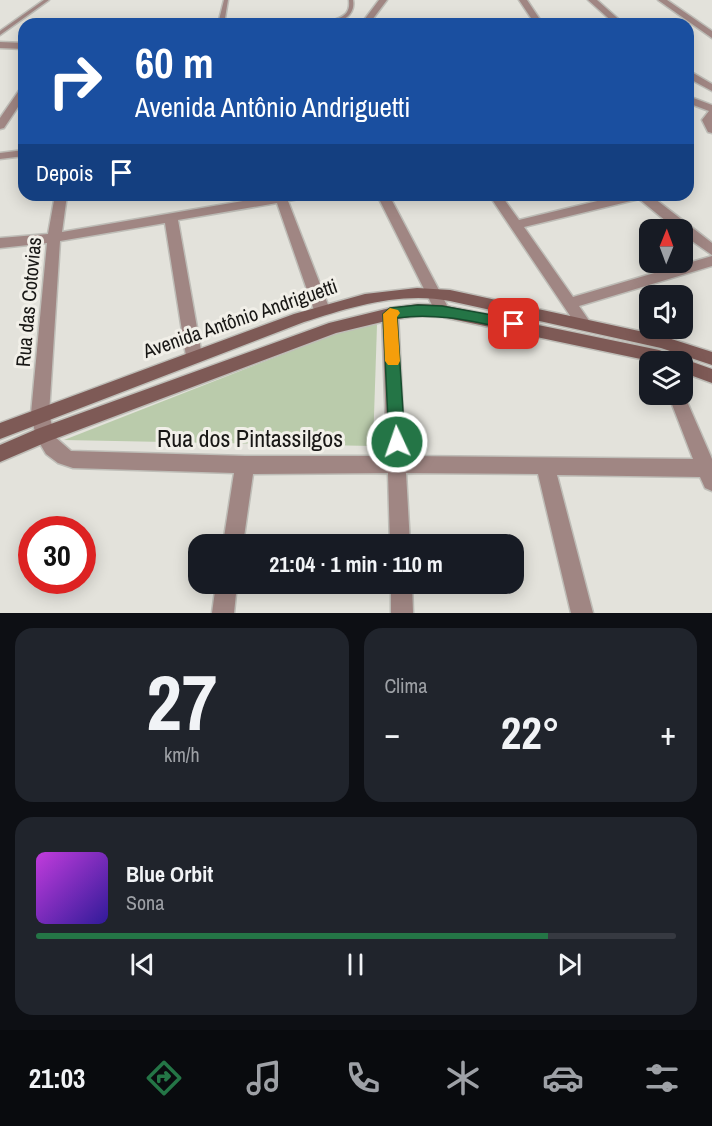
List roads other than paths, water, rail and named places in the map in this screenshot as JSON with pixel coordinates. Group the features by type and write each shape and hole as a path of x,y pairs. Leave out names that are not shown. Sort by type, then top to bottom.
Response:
{"street":[{"path":"368,18 382,0"},
{"path":"523,0 535,18"},
{"path":"592,0 613,18"},
{"path":"662,0 688,18"},
{"path":"694,22 712,35"},
{"path":"0,45 18,46"},
{"path":"694,76 712,88"},
{"path":"0,126 18,100"},
{"path":"694,102 712,109"},
{"path":"712,114 707,120 712,130"},
{"path":"0,156 18,154"},
{"name":"Rua das Cotovias","path":"40,414 54,238 60,201"},
{"path":"0,243 54,238 264,201"},
{"path":"282,201 322,310"},
{"path":"386,201 442,311"},
{"path":"499,201 584,325"},
{"path":"515,225 615,201"},
{"path":"648,201 712,250"},
{"path":"171,218 194,356"},
{"path":"568,304 712,261"},
{"name":"Avenida Antônio Andriguetti","path":"0,431 194,356 322,310 390,296 434,293 662,342 712,359"},
{"name":"Avenida Antônio Andriguetti","path":"0,454 43,435 317,333 390,314 418,310 442,311 639,354"},
{"path":"390,314 400,534"},
{"path":"693,369 712,376"},
{"path":"680,405 709,475"},
{"path":"40,414 43,435"},
{"name":"Rua dos Pintassilgos","path":"43,435 55,453 74,460 245,465 398,464 546,467 709,475"},
{"path":"235,534 245,465"},
{"path":"546,467 582,613"},
{"path":"223,613 226,594"},
{"path":"402,594 402,613"}],"lane":[{"path":"21,18 47,0"},
{"path":"222,18 226,0"},
{"path":"341,18 348,15 352,8 351,0"},
{"path":"0,33 18,20"}]}
